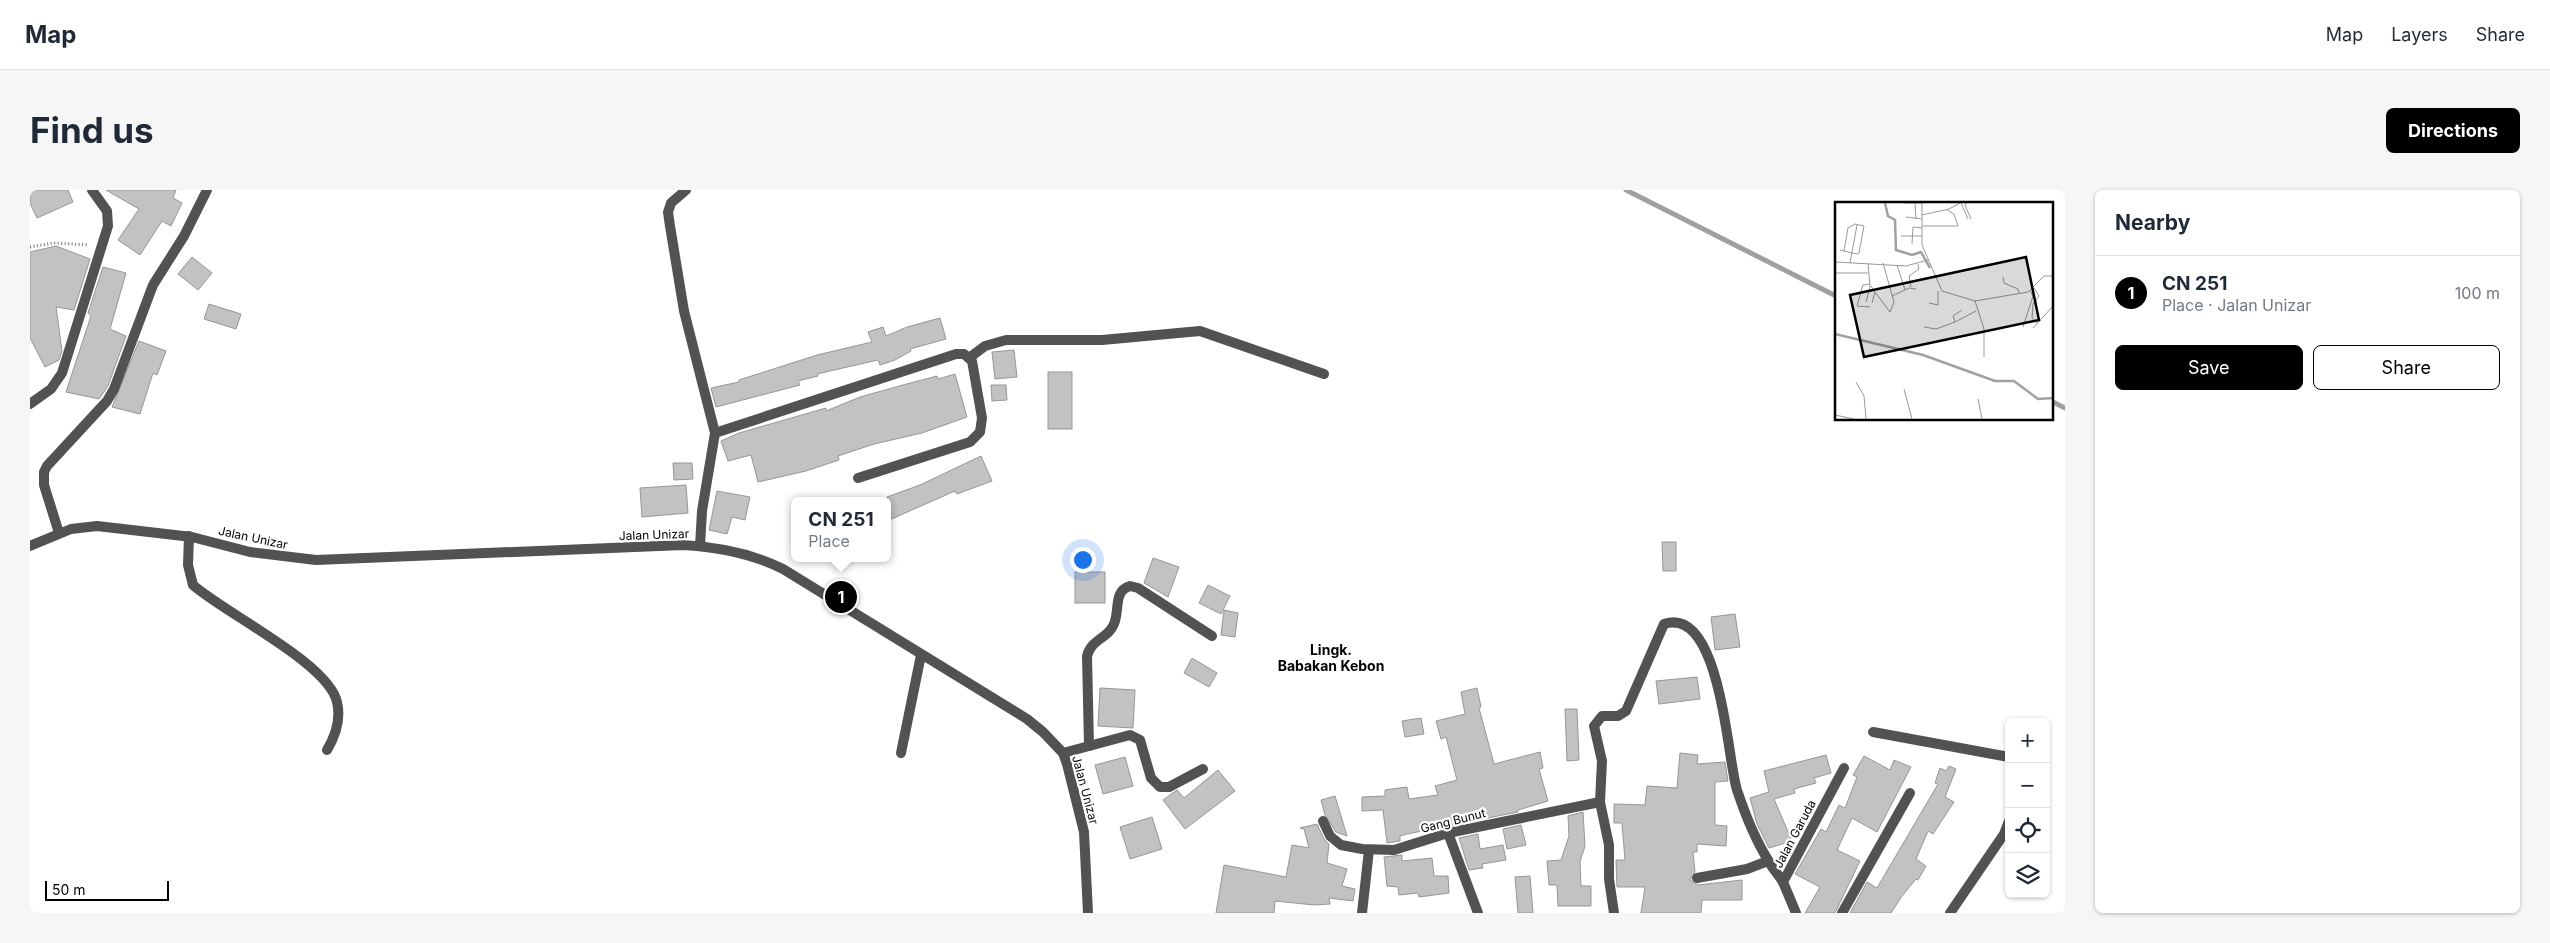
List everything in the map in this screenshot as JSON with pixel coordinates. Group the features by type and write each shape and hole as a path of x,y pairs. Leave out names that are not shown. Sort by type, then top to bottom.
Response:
{"street":[{"path":"30,404 51,389 59,379 76,335 102,247 108,226 108,215 103,204 92,190"},
{"path":"59,533 43,481 45,469 107,401 114,389 153,285 184,236 207,190"},
{"path":"686,190 671,203 668,212 684,311 715,433 702,511 700,546"},
{"path":"968,358 985,346 1006,340 1102,340 1200,331 1324,374"},
{"path":"715,433 956,354 964,354 972,361 982,418 977,437 970,442 858,478"},
{"name":"Jalan Unizar","path":"30,546 59,533 84,527 110,526 189,536 272,556 316,560 664,546 700,546 761,558 783,569 1027,720 1067,752 1084,832 1088,913"},
{"path":"189,536 188,559 194,585 201,592 304,663 328,683 337,702 338,716 335,736 327,750"},
{"path":"1087,746 1087,656 1090,647 1113,627 1116,618 1118,595 1122,590 1130,586 1138,588 1212,636"},
{"path":"1614,913 1609,845 1600,802 1602,761 1594,724 1602,716 1618,716 1626,712 1664,624 1671,622 1684,625 1694,634 1712,662 1736,789 1756,838 1768,861 1783,882"},
{"path":"901,753 921,654"},
{"path":"1872,732 2005,756"},
{"path":"1067,752 1130,735 1137,737 1151,778 1160,787 1168,787 1203,769"},
{"name":"Jalan Garuda","path":"1796,913 1783,882 1844,768"},
{"path":"1842,913 1910,792"},
{"name":"Gang Bunut","path":"1323,821 1330,836 1337,843 1369,850 1394,850 1448,833 1600,802"},
{"path":"1950,913 2005,831"},
{"path":"1448,833 1478,913"},
{"path":"1362,913 1369,850"},
{"path":"1697,878 1747,869 1768,861"}],"path":[{"path":"30,247 69,243 102,247"}],"building":[{"path":"36,190 68,190 73,202 37,218 30,203 30,193"},
{"path":"106,190 176,190 173,198 182,203 171,226 162,221 140,255 118,240 139,209"},
{"path":"56,246 90,259 74,310 56,307 62,351 59,360 45,367 30,338 30,252"},
{"path":"192,257 212,273 198,290 178,274"},
{"path":"103,267 126,273 110,329 126,336 108,386 99,399 66,392 91,316 88,313"},
{"path":"209,304 241,314 236,329 204,319"},
{"path":"940,318 946,339 910,349 911,351 895,360 880,365 878,360 817,374 818,376 798,381 800,385 716,407 711,388 739,382 739,380 817,355 872,342 868,332 883,327 886,336 907,327"},
{"path":"139,341 166,351 157,375 153,373 140,414 112,407"},
{"path":"1014,350 1017,377 995,379 992,352"},
{"path":"1048,372 1072,372 1072,429 1048,429"},
{"path":"955,374 967,417 922,433 874,444 838,456 839,460 806,471 758,482 751,455 728,461 721,441 739,433 826,408 826,411 860,397 937,376 938,379"},
{"path":"991,385 1006,385 1007,400 992,401"},
{"path":"981,456 992,481 957,494 955,491 891,519 891,497 887,497 920,485"},
{"path":"673,463 692,463 693,479 674,480"},
{"path":"686,485 688,513 642,517 640,488"},
{"path":"717,491 750,497 745,520 732,517 727,534 709,530"},
{"path":"1662,542 1676,542 1676,571 1663,571"},
{"path":"1153,558 1179,567 1168,597 1144,583"},
{"path":"1075,572 1105,572 1105,603 1075,603"},
{"path":"1208,585 1230,596 1221,614 1199,603"},
{"path":"1224,610 1238,613 1235,637 1221,635"},
{"path":"1735,614 1740,647 1715,650 1711,617"},
{"path":"1192,658 1217,673 1209,687 1184,673"},
{"path":"1697,677 1700,699 1659,704 1656,681"},
{"path":"1100,688 1135,690 1133,728 1098,726"},
{"path":"1477,688 1481,707 1479,708 1494,764 1540,752 1543,768 1539,769 1548,801 1518,810 1518,812 1407,834 1400,836 1400,841 1387,843 1383,810 1362,811 1362,797 1385,796 1385,790 1407,787 1409,799 1438,795 1435,786 1457,780 1446,737 1441,739 1436,721 1465,714 1461,692"},
{"path":"1565,709 1577,709 1579,760 1567,761"},
{"path":"1421,718 1424,734 1405,737 1402,721"},
{"path":"1680,753 1698,755 1697,764 1725,762 1728,781 1715,782 1715,825 1727,826 1726,846 1697,844 1697,852 1693,852 1695,872 1690,880 1698,885 1742,880 1742,900 1702,900 1701,913 1641,913 1645,887 1617,887 1616,860 1625,860 1622,823 1614,823 1614,804 1645,805 1647,786 1677,788"},
{"path":"1826,755 1831,773 1814,778 1816,783 1794,789 1795,793 1774,799 1792,841 1769,848 1757,824 1750,798 1769,792 1764,771"},
{"path":"1864,756 1890,770 1894,760 1911,767 1877,832 1852,818 1837,850 1860,861 1835,913 1805,913 1820,887 1795,874 1821,829 1826,832 1839,805 1845,808 1857,777 1853,775"},
{"path":"1125,757 1133,786 1103,794 1095,765"},
{"path":"1949,766 1956,769 1945,797 1954,802 1933,834 1928,831 1916,859 1926,866 1918,880 1916,879 1902,896 1891,913 1850,913 1867,882 1877,888 1938,784 1935,783 1940,768 1946,771"},
{"path":"1218,770 1235,791 1185,829 1163,800 1177,790 1184,798"},
{"path":"1335,796 1347,836 1336,832 1325,815 1321,800"},
{"path":"1583,812 1585,846 1580,862 1581,886 1591,886 1591,906 1558,906 1557,885 1549,885 1547,861 1561,860 1569,836 1568,816"},
{"path":"1152,817 1162,849 1130,859 1120,827"},
{"path":"1317,824 1324,839 1329,844 1327,863 1347,869 1342,886 1355,889 1353,901 1329,898 1330,904 1314,905 1275,901 1274,913 1216,913 1224,865 1286,877 1292,845 1309,848 1304,829 1300,828"},
{"path":"1521,825 1526,845 1507,849 1503,829"},
{"path":"1478,834 1480,849 1503,845 1506,860 1482,864 1483,868 1469,870 1459,838"},
{"path":"1402,855 1402,861 1432,858 1434,876 1448,876 1449,893 1419,897 1418,893 1399,895 1398,887 1387,886 1384,857"},
{"path":"1530,876 1533,913 1518,913 1515,877"}],"waterway":[{"path":"1626,190 1835,295"},
{"path":"2052,402 2065,408"}],"place":[{"name":"CN 251","path":"841,597"}],"district":[{"name":"Lingk. Babakan Kebon","path":"1331,658"}]}
